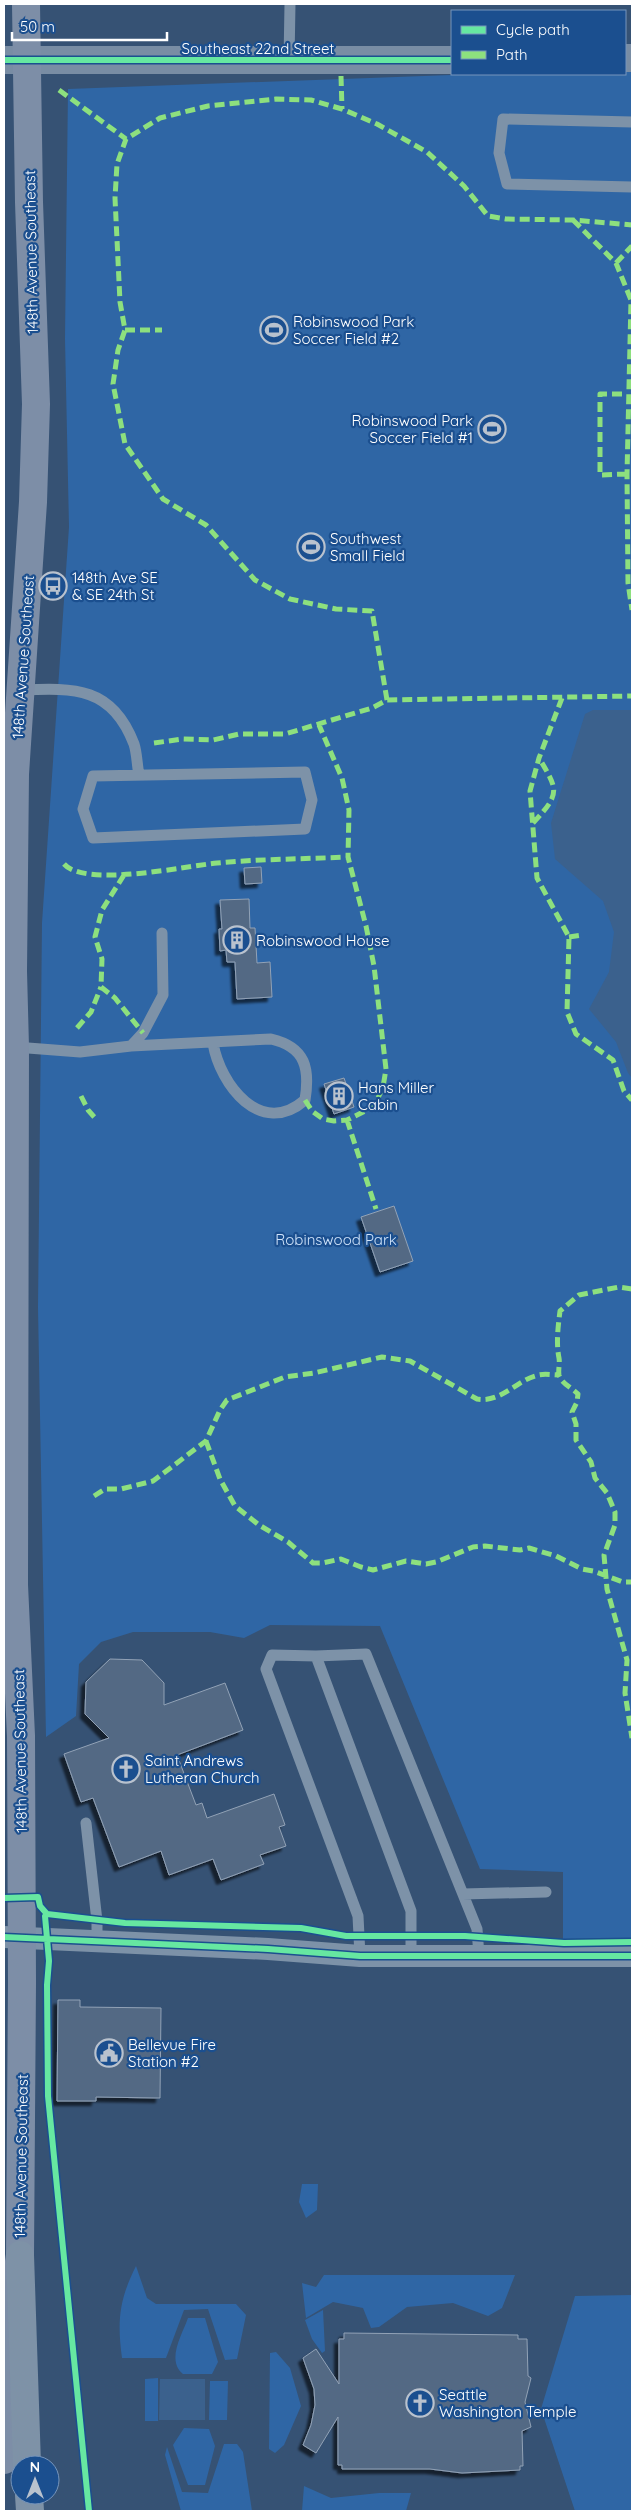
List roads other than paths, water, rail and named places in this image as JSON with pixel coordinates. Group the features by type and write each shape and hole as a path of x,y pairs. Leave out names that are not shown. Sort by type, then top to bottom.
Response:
{"highway":[{"path":"12,2258 26,2455"}],"main road":[{"name":"148th Avenue Southeast","path":"4,2460 5,2359 12,2258 13,1937 21,1736 9,1585 15,1047 15,774 12,690 33,502 36,404 15,60 26,4"}],"street":[{"name":"Southeast 22nd Street","path":"15,60 451,60"},
{"path":"13,1937 97,1940 360,1956 632,1956"}],"lane":[{"path":"289,61 290,4"},
{"path":"632,122 503,119 499,153 507,184 632,187"},
{"path":"12,690 75,691 97,696 114,708 134,744 139,775"},
{"path":"305,772 312,800 305,830 93,838 83,809 93,776 139,775 305,772"},
{"path":"131,1046 143,1033 164,996 162,933"},
{"path":"15,1047 80,1052 131,1046 271,1039 288,1045 300,1056 306,1069 304,1100 294,1108 281,1112 263,1112 249,1105 233,1089 224,1076 213,1043"},
{"path":"360,1956 358,1916 266,1669 272,1655 366,1654 477,1929 479,1956"},
{"path":"316,1656 411,1911 411,1956"},
{"path":"86,1822 97,1921 97,1940"},
{"path":"463,1894 546,1892"}],"place":[{"name":"Robinswood Park Soccer Field #2","path":"274,330"},
{"name":"Robinswood Park Soccer Field #1","path":"492,429"},
{"name":"Southwest Small Field","path":"311,547"},
{"name":"148th Ave SE & SE 24th St","path":"53,586"},
{"name":"Robinswood House","path":"237,940"},
{"name":"Hans Miller Cabin","path":"339,1096"},
{"name":"Saint Andrews Lutheran Church","path":"126,1769"},
{"name":"Bellevue Fire Station #2","path":"109,2053"},
{"name":"Seattle Washington Temple","path":"420,2403"}],"park label":[{"name":"Robinswood Park","path":"336,1239"}]}
